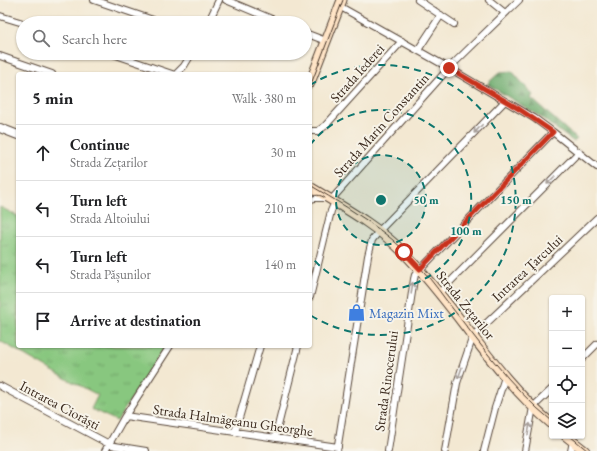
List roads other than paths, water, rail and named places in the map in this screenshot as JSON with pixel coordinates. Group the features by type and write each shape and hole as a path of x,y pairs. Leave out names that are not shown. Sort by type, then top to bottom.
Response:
{"main road":[{"path":"312,78 340,3"},
{"name":"Strada Zețarilor","path":"312,188 379,231 393,242 420,269 518,392 549,421"},
{"path":"570,439 585,451"}],"street":[{"path":"94,0 141,16"},
{"path":"211,16 219,0"},
{"path":"226,0 265,16"},
{"path":"418,0 454,24"},
{"path":"489,0 506,13"},
{"name":"Strada Marin Constantin","path":"312,289 332,211 331,200 449,68 519,0"},
{"path":"340,3 534,118 597,167"},
{"path":"418,50 441,15"},
{"path":"0,16 16,21"},
{"path":"312,36 326,41"},
{"name":"Strada Iederei","path":"312,130 318,131 325,126 402,41"},
{"path":"0,56 46,72"},
{"path":"131,60 166,72"},
{"path":"178,72 188,60"},
{"path":"338,449 368,256 372,240 505,101"},
{"path":"0,128 16,134"},
{"path":"420,269 553,132"},
{"path":"439,293 579,152"},
{"path":"312,199 331,200"},
{"name":"Intrarea Țarcului","path":"473,336 597,218"},
{"name":"Strada Rinocerului","path":"388,451 414,279 415,275 420,269"},
{"path":"446,451 457,383 473,336"},
{"path":"585,356 597,344"},
{"path":"105,451 125,416 169,348"},
{"path":"235,432 259,348"},
{"path":"275,438 298,348"},
{"path":"484,451 505,377"},
{"name":"Intrarea Ciorăști","path":"0,386 109,444 146,451"},
{"path":"525,451 533,407 549,391"},
{"name":"Strada Halmăgeanu Gheorghe","path":"125,416 275,438 338,449"},
{"path":"570,439 571,451"}],"tram line":[{"path":"312,82 343,0"},
{"path":"312,186 366,220 403,249 422,269 509,379 522,394 549,418"},
{"path":"312,196 318,195 325,198"},
{"path":"574,439 588,451"}],"place":[{"name":"Magazin Mixt","path":"356,313"}]}
